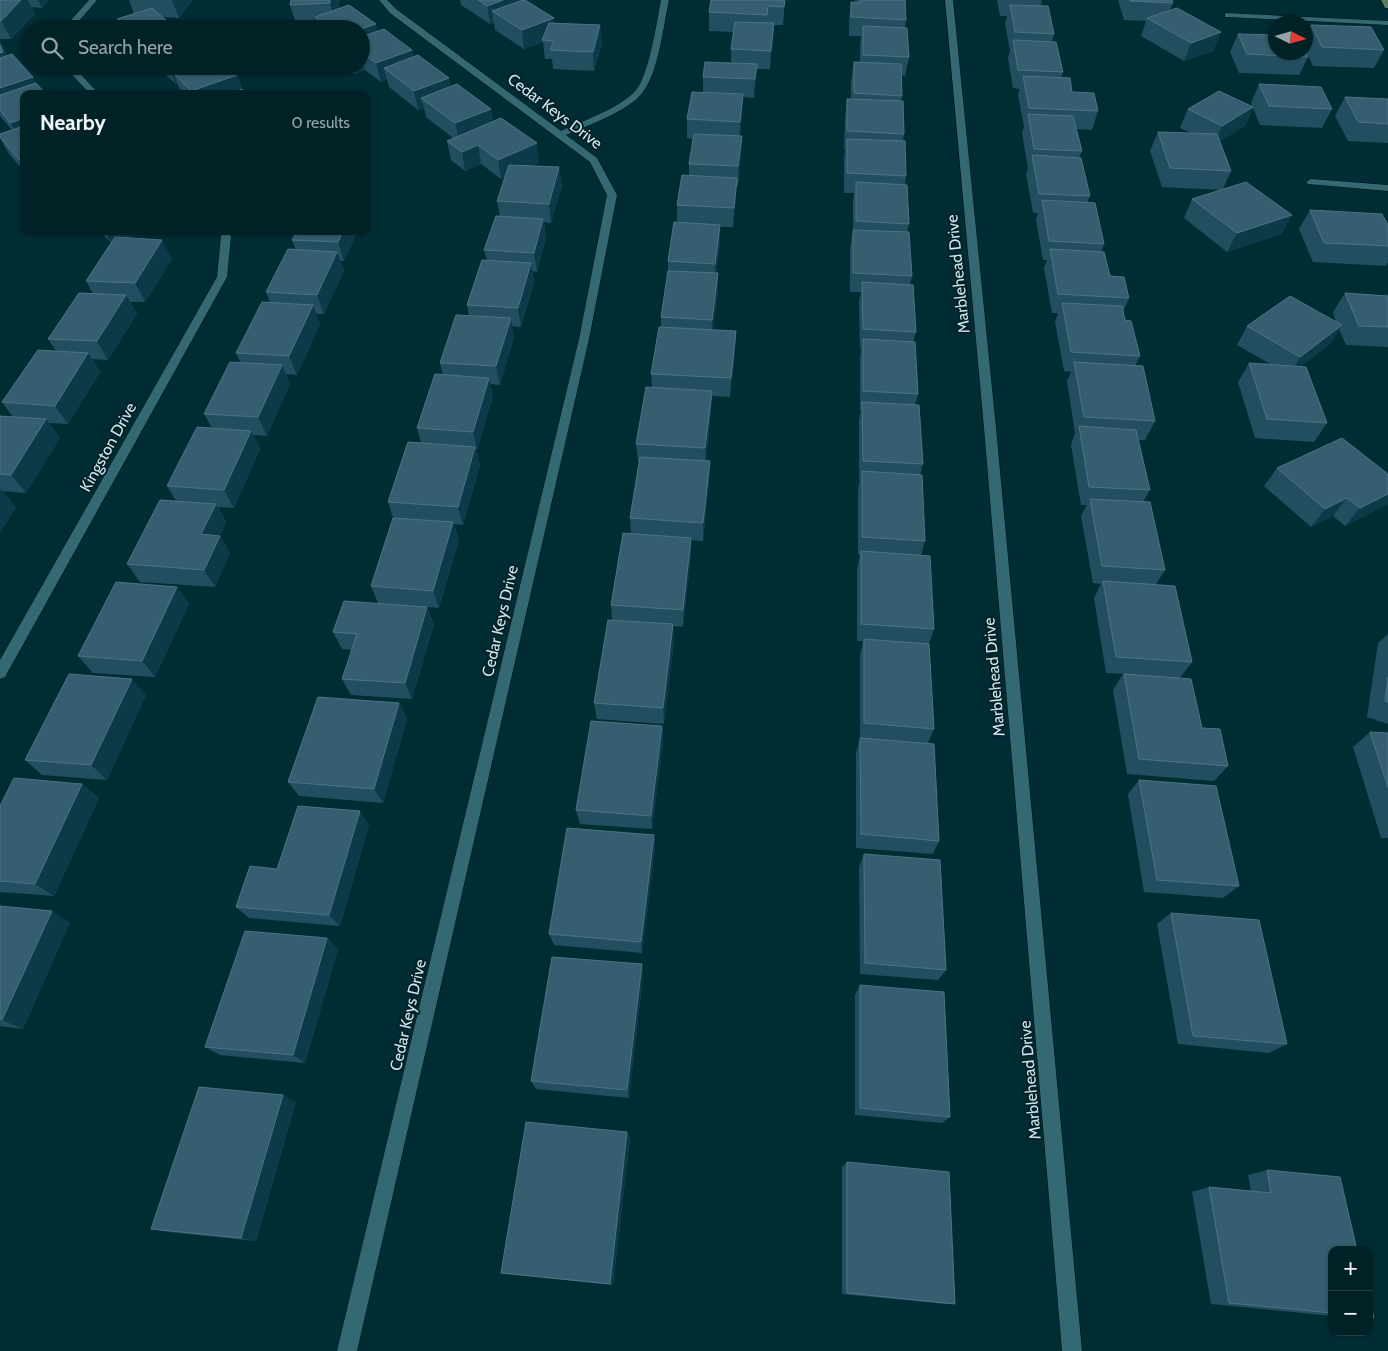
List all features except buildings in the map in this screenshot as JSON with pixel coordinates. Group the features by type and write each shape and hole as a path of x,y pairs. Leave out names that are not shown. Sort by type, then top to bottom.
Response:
{"main road":[{"path":"1385,0 1388,6"}],"street":[{"path":"75,20 93,0"},
{"name":"Cedar Keys Drive","path":"347,1351 584,339 612,196 594,160 562,134 532,115 393,11 383,0"},
{"path":"562,134 630,99 640,90 654,51 665,0"},
{"name":"Marblehead Drive","path":"949,0 989,418 1072,1351"},
{"path":"1228,16 1388,23"},
{"path":"77,75 92,90"},
{"path":"1311,182 1388,188"},
{"name":"Kingston Drive","path":"0,673 222,277 225,235"}]}
